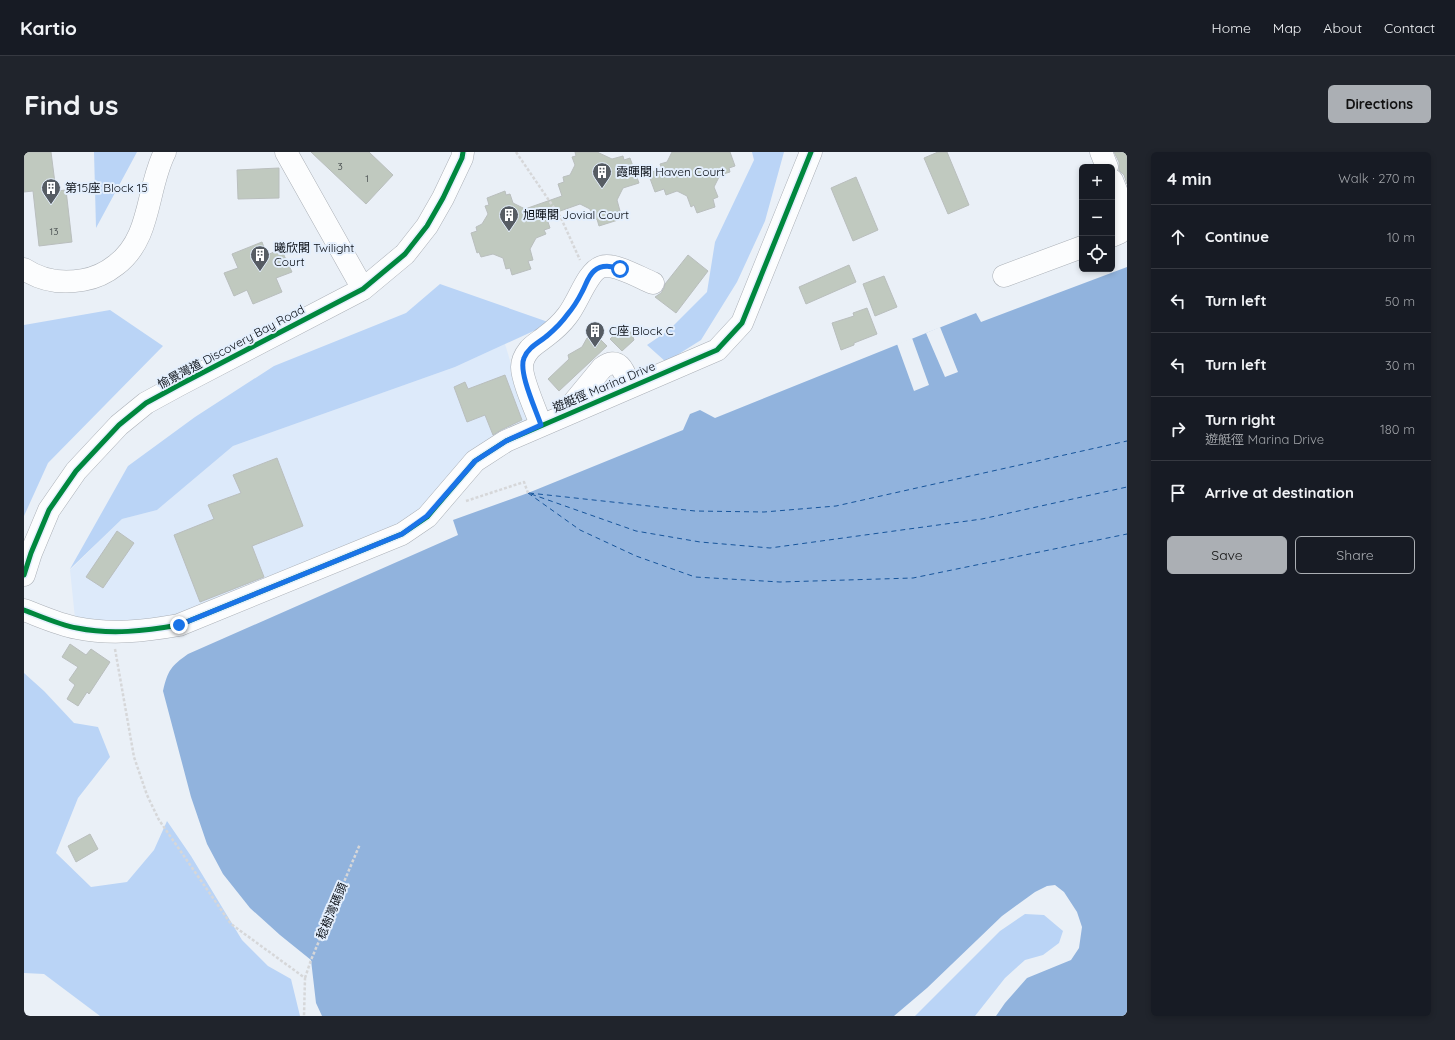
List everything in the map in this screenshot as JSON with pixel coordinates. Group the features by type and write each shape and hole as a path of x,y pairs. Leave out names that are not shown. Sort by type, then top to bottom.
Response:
{"street":[{"path":"24,270 34,276 52,281 71,283 90,279 107,272 122,260 134,246 142,228 160,162 165,152"},
{"path":"286,152 363,289"},
{"name":"愉景灣道 Discovery Bay Road","path":"24,575 31,553 49,510 76,471 119,425 146,403 363,289 405,254 427,226 443,198 462,158 463,152"},
{"name":"遊艇徑 Marina Drive","path":"24,610 76,628 111,632 147,630 179,625 402,534 427,516 475,461 506,441 717,350 742,323 811,152"},
{"path":"1101,152 1106,164"},
{"path":"1115,188 1124,210 1126,223 1119,233 1115,235"},
{"path":"1004,276 1079,248"},
{"path":"541,425 522,367 524,358 529,350 547,336 567,315 576,304 588,278 594,271 603,266 612,266 653,284"},
{"path":"562,416 607,364 613,363 620,365 630,387"}],"path":[{"path":"516,152 561,218 571,241"},
{"path":"113,643 134,757 158,820 231,924 305,978"}],"shaded area":[{"path":"94,152 137,152 96,228"},
{"path":"752,152 784,152 765,221 737,282 701,340 666,362 647,345 669,330 707,292 715,242 754,160"},
{"path":"1127,267 1127,1016 996,1016 1005,1003 1027,978 1071,960 1079,948 1082,927 1077,912 1064,892 1055,885 1047,886 1035,892 1002,916 927,988 894,1016 322,1016 316,1003 311,960 250,908 223,874 207,844 191,797 163,691 169,673 174,665 188,654 458,535 453,520 528,493 683,430 690,414 700,410 715,418 976,313 981,322"},
{"path":"440,284 551,323 455,367 233,446 157,510 122,519 70,569 128,466 195,417 274,366 406,313"},
{"path":"110,310 163,346 48,463 24,516 24,325"},
{"path":"505,344 531,430 506,441 427,517 179,625 76,628 70,570 122,519 157,510 233,446 455,367"},
{"path":"24,673 44,691 74,723 98,727 110,757 78,798 56,853 91,887 127,882 154,850 167,821 191,856 242,940 268,966 291,979 300,1016 100,1016 44,974 24,973"},
{"path":"1025,914 1044,915 1063,931 1059,943 1043,955 1025,960 1005,978 975,1016 915,1016 1000,931"}],"pier":[{"path":"940,327 958,372 945,377 926,333"},
{"path":"912,338 929,385 914,391 897,344"}],"building":[{"path":"24,152 51,152 56,191 66,190 72,242 39,246 33,191 24,192"},
{"path":"311,152 369,152 393,175 366,204"},
{"path":"575,152 597,152 612,159 623,156 624,160 630,158 639,183 623,188 617,200 620,211 615,212 618,220 599,226 597,219 593,220 590,209 580,204 546,216 550,228 544,230 546,234 536,238 530,249 533,260 528,261 531,269 512,275 510,268 506,269 503,258 493,254 481,257 479,252 477,253 471,233 477,231 476,227 482,224 488,214 485,206 489,205 487,198 505,191 506,195 510,194 513,203 525,209 562,196 558,184 564,182 563,177 570,175 575,165 572,157 576,156"},
{"path":"672,152 730,152 735,166 729,168 730,172 720,175 714,187 718,197 713,199 715,207 697,213 694,205 691,207 687,196 677,191 666,195 664,189 655,192 648,173 662,169 660,164 667,162"},
{"path":"938,152 947,152 969,205 948,214 924,158"},
{"path":"1114,152 1127,152 1127,184 1124,175 1119,170 1119,162"},
{"path":"279,168 279,198 238,199 237,170"},
{"path":"856,177 878,230 853,241 831,188"},
{"name":"曦欣閣 Twilight Court","path":"262,242 267,255 281,249 292,272 276,278 282,292 253,304 247,290 234,296 224,273 238,268 232,254"},
{"path":"688,255 708,271 676,313 655,297 661,293 665,284"},
{"path":"849,265 856,282 806,304 799,287"},
{"path":"884,276 897,307 875,316 863,284"},
{"path":"867,308 877,334 841,350 832,323 854,316 853,313"},
{"path":"622,328 631,332 634,340 622,351 610,339"},
{"path":"596,335 607,346 559,391 548,379 569,359 568,355 582,347 587,338"},
{"path":"505,375 522,420 493,435 485,415 467,422 454,387 465,382 468,389"},
{"path":"277,458 303,526 252,546 264,577 200,602 174,535 214,519 208,505 241,493 233,475"},
{"path":"117,531 134,543 103,588 86,577"},
{"path":"70,644 86,655 91,649 110,662 89,694 87,692 78,706 67,699 75,685 69,680 78,667 62,657"},
{"path":"90,834 98,849 76,862 68,846"}],"ferry route":[{"path":"529,493 695,511 764,512 836,506 1127,441"},
{"path":"531,494 636,531 700,542 770,548 982,519 1127,487"},
{"path":"528,493 580,530 636,556 695,577 780,582 913,578 1127,534"}],"cycle path":[{"path":"24,575 31,553 49,510 76,471 119,425 146,403 363,289 405,254 427,226 443,198 462,158 463,152"},
{"path":"24,610 64,625 90,630 115,632 154,629 179,625 402,534 427,517 475,461 506,441 717,350 742,323 811,152"}],"place":[{"name":"霞暉閣 Haven Court","path":"602,189"},
{"name":"第15座 Block 15","path":"51,205"},
{"name":"旭暉閣 Jovial Court","path":"509,232"},
{"name":"曦欣閣 Twilight Court","path":"260,272"},
{"name":"C座 Block C","path":"595,348"}],"route":[{"path":"179,625 402,534 427,516 475,461 506,441 541,425 524,376 522,367 524,358 529,350 558,326 576,304 588,278 594,271 603,266 612,266 620,269"}]}
